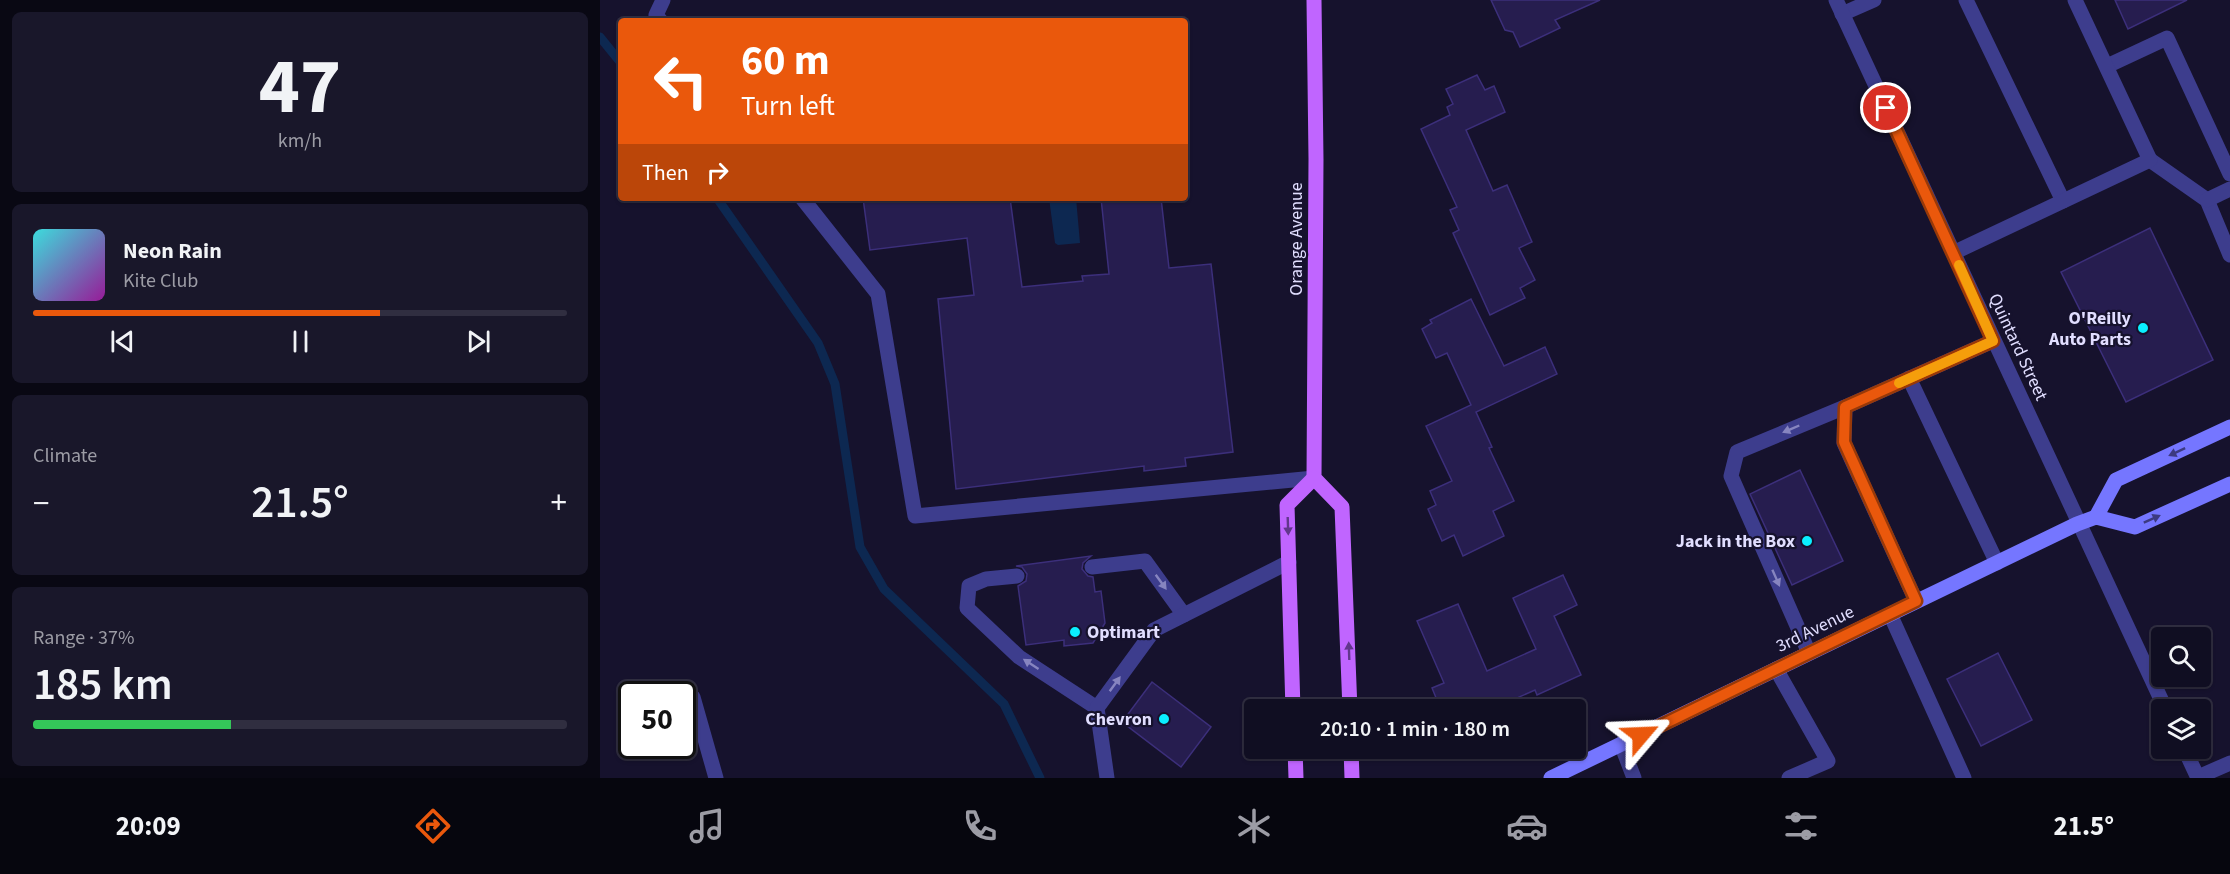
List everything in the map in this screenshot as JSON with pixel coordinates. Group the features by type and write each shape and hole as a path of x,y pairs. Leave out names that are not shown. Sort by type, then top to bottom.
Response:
{"main road":[{"name":"Orange Avenue","path":"1314,0 1316,159 1314,478"},
{"path":"2230,427 2116,480 2096,517 2135,527 2230,484"},
{"path":"1293,699 1287,505 1314,478 1342,507 1350,699"},
{"name":"3rd Avenue","path":"1551,778 1997,562 2096,517"},
{"path":"1295,759 1296,778"},
{"path":"1351,759 1352,778"}],"street":[{"path":"658,18 656,15 663,0"},
{"path":"1839,7 1874,0"},
{"path":"1966,0 2062,201"},
{"path":"2075,0 2150,160 2207,200 2230,255"},
{"name":"Quintard Street","path":"1839,7 2161,699"},
{"path":"2107,66 2167,38 2230,174"},
{"path":"1953,253 2150,160"},
{"path":"2207,200 2230,189"},
{"path":"804,201 878,294 915,516 1314,478"},
{"path":"1809,653 1731,477 1737,452 1993,341"},
{"path":"1909,378 1997,562"},
{"path":"1845,407 1844,442 1916,601"},
{"path":"1092,567 1145,561 1184,615"},
{"path":"1107,778 1097,708 1154,630 1289,562"},
{"path":"1017,576 986,579 969,586 967,608 1019,657 1097,708"},
{"path":"1890,614 1964,778"},
{"path":"1776,669 1828,761 1789,778"},
{"path":"696,708 716,778"},
{"path":"1621,744 1634,778"},
{"path":"2189,759 2198,778 2230,763"}],"water":[{"path":"1049,201 1076,201 1080,243 1058,245 1055,243"}],"building":[{"path":"1491,0 1600,0 1555,20 1560,28 1520,47 1513,32 1505,30"},
{"path":"2115,0 2187,0 2128,29"},
{"path":"1477,75 1485,90 1494,86 1505,112 1466,130 1493,191 1507,185 1532,242 1519,248 1535,280 1520,288 1525,298 1490,315 1453,233 1459,230 1450,210 1457,207 1421,129 1450,115 1447,107 1453,104 1446,89"},
{"path":"863,201 1010,201 1022,287 1083,281 1082,276 1109,274 1101,201 1161,201 1169,268 1211,264 1233,452 1185,458 1186,466 1144,471 1144,466 956,489 938,299 974,295 967,238 870,250"},
{"name":"O'Reilly Auto Parts","path":"2150,228 2213,360 2126,402 2061,272"},
{"path":"1471,299 1504,366 1545,347 1557,374 1476,412 1492,447 1489,448 1514,501 1493,511 1504,536 1463,556 1454,535 1442,541 1428,509 1436,505 1430,491 1452,481 1426,426 1471,405 1447,353 1436,358 1422,329 1432,323 1430,320"},
{"path":"1800,470 1843,561 1792,585 1750,494"},
{"path":"1091,556 1083,563 1082,569 1088,576 1093,577 1095,592 1101,591 1105,623 1093,643 1064,646 1064,640 1026,645 1018,586 1026,581 1027,574 1022,567 1016,566"},
{"path":"1563,575 1577,605 1554,616 1581,675 1537,695 1535,690 1515,699 1436,699 1432,688 1444,683 1417,621 1458,604 1487,671 1536,649 1513,598"},
{"path":"1998,653 2032,720 1981,746 1947,679"},
{"path":"1152,682 1211,727 1181,767 1122,722"}],"waterway":[{"path":"600,37 618,59"},
{"path":"719,201 818,343 835,384 860,547 884,589 1004,704 1040,778"}],"slow traffic":[{"path":"1899,383 1993,341 1959,265"}],"place":[{"name":"O'Reilly Auto Parts","path":"2143,328"},
{"name":"Jack in the Box","path":"1807,541"},
{"name":"Optimart","path":"1075,632"},
{"name":"Chevron","path":"1164,719"}],"route":[{"path":"1641,735 1916,601 1844,442 1845,407 1993,341 1886,108"}]}
